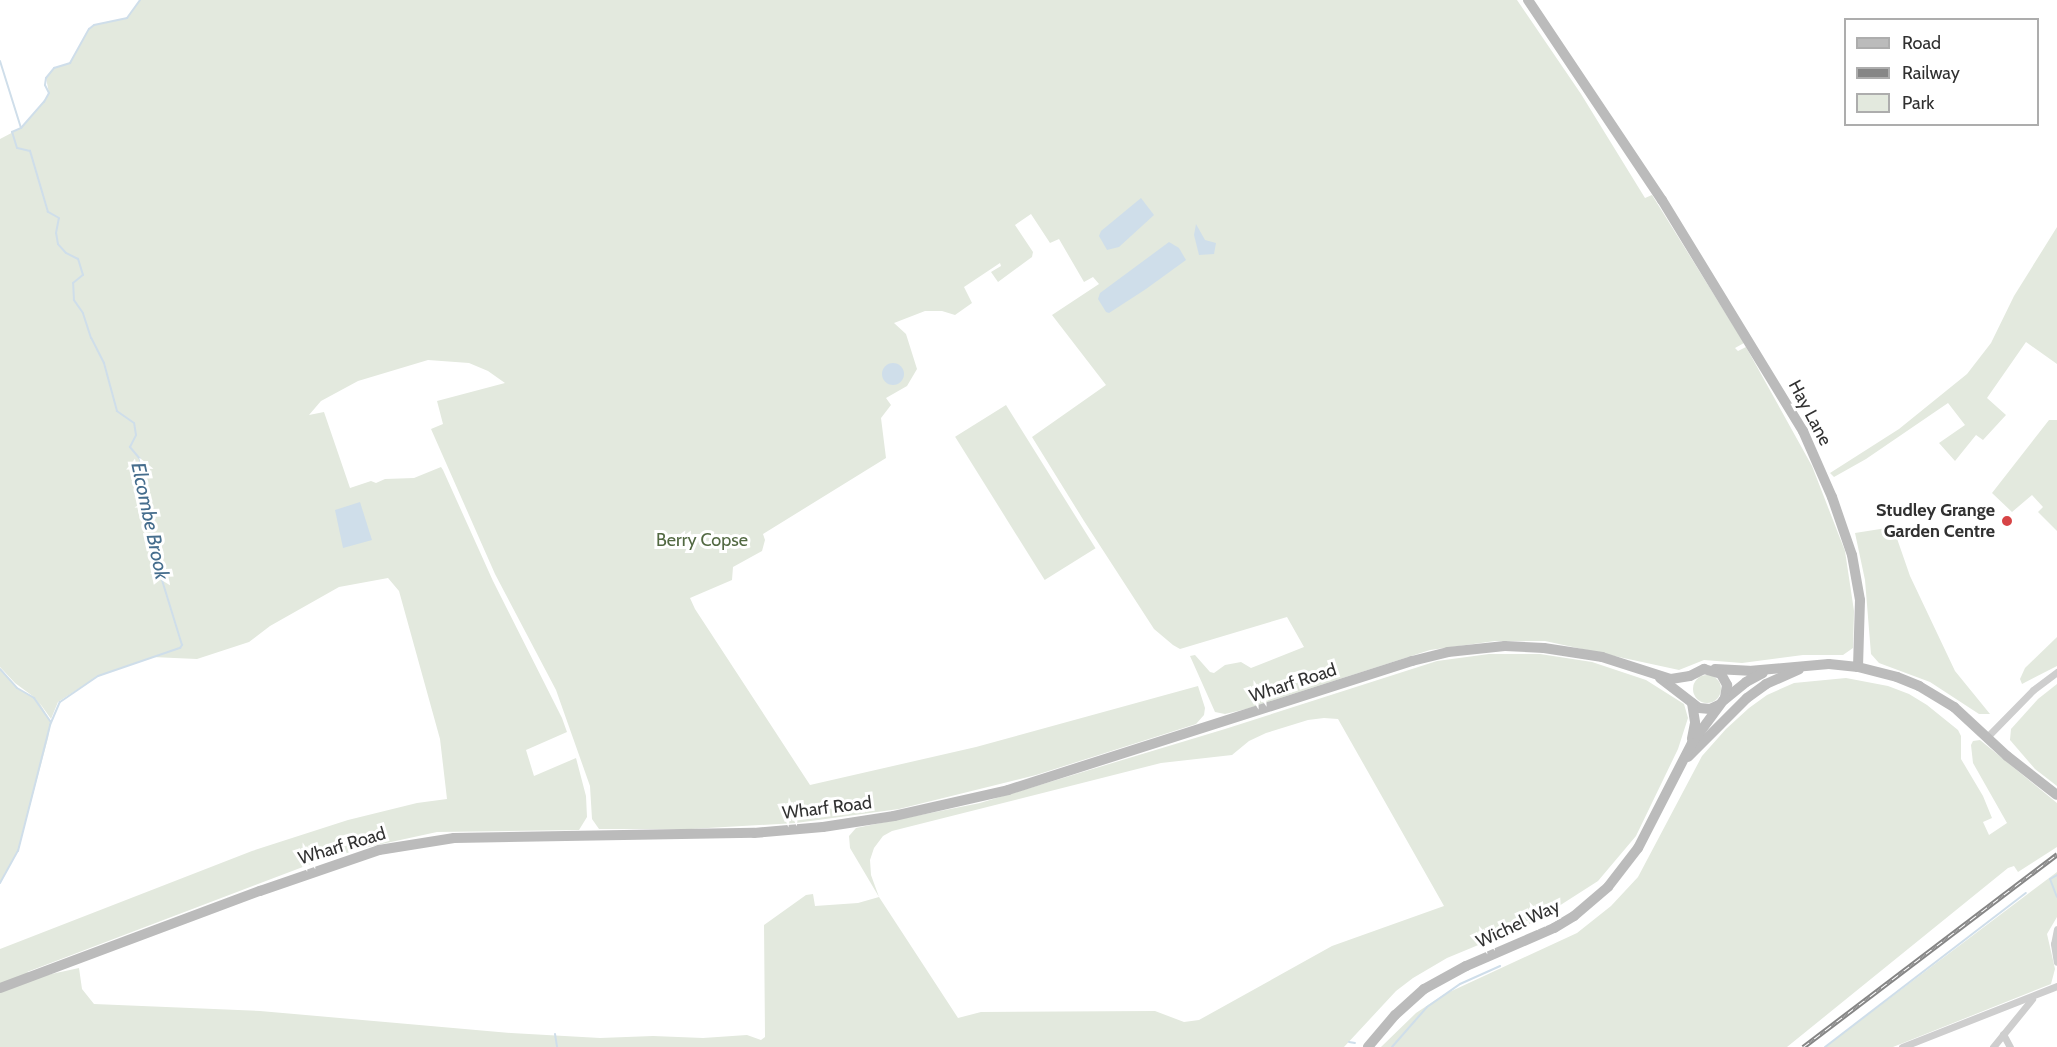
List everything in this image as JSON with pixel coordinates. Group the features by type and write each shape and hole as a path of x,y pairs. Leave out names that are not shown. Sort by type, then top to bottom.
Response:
{"main road":[{"name":"Hay Lane","path":"1527,0 1668,209 1803,431 1832,497 1852,555 1860,600 1858,668"},
{"name":"Wharf Road","path":"0,988 309,873 403,845 482,837 754,833 823,827 894,816 1019,786 1412,661 1461,650 1513,646 1553,649 1602,657 1656,676 1675,679 1690,676 1699,670 1712,669 1768,670 1810,664 1858,668"},
{"path":"1680,766 1752,694 1766,684 1810,664"},
{"path":"1858,668 1897,677 1925,689 1954,707 2057,795"},
{"path":"1690,676 1686,686 1690,701 1707,710 1722,703 1727,691 1725,680 1719,672 1712,669"},
{"name":"Wharf Road","path":"1722,703 1746,681 1768,670"},
{"name":"Wharf Road","path":"1656,676 1690,701"},
{"name":"Wichel Way","path":"1690,701 1695,726 1692,743"},
{"name":"Wichel Way","path":"1368,1047 1395,1015 1424,989 1466,966 1554,928 1594,901 1631,858 1692,743 1722,703"}],"street":[{"path":"1987,737 2033,690 2057,672"},
{"path":"2057,929 2054,944 2057,962"},
{"path":"1902,1047 2057,986"},
{"path":"1993,1047 2036,995"},
{"path":"2003,1034 2010,1047"}],"green space":[{"name":"Berry Copse","path":"140,0 1517,0 1581,94 1645,198 1652,195 1744,343 1735,348 1738,351 1746,347 1812,466 1845,551 1854,611 1853,648 1843,655 1803,655 1742,663 1704,660 1679,670 1545,641 1495,641 1430,650 1246,709 1225,714 1215,712 1190,656 1195,655 1210,672 1214,673 1225,665 1241,662 1251,668 1304,647 1287,617 1180,649 1173,645 1154,629 1084,521 1032,437 1106,385 1052,315 1099,284 1093,277 1084,282 1059,239 1050,243 1031,214 1015,225 1033,252 1032,257 998,282 991,272 1001,266 1000,263 964,287 972,303 955,315 942,311 925,311 894,323 906,334 917,369 907,386 886,398 891,405 881,418 886,458 763,534 765,540 762,551 733,567 732,580 690,598 810,785 976,747 1198,686 1205,708 1204,715 1196,724 1036,775 899,809 796,823 690,829 599,829 592,819 590,786 556,690 495,574 431,429 443,424 437,401 505,383 488,371 469,363 428,360 358,381 321,401 309,415 324,412 350,488 371,481 376,483 385,479 414,478 441,467 443,470 493,581 562,718 567,732 526,750 534,776 576,758 586,796 587,817 579,830 437,832 368,847 316,862 27,972 47,975 79,968 82,989 94,1004 260,1011 511,1033 600,1038 653,1036 703,1038 747,1035 761,1040 765,1037 764,925 806,895 813,894 815,906 858,903 879,897 850,848 849,836 856,828 980,803 1225,729 1437,661 1489,654 1540,654 1592,662 1646,680 1684,704 1688,718 1678,749 1636,836 1598,881 1534,922 1447,958 1413,978 1396,991 1344,1047 0,1047 0,949 252,851 348,820 417,803 447,799 440,739 399,591 388,578 339,587 270,626 249,642 197,659 152,657 98,676 58,702 51,719 39,702 51,722 48,738 18,851 0,883 0,669 17,688 34,697 15,683 0,667 0,139 21,128 44,102 49,93 46,78 54,68 70,63 89,29 94,25 127,18","holes":["1324,718 1338,719 1444,906 1332,946 1199,1020 1184,1022 1155,1011 981,1012 958,1018 879,897 871,875 870,860 874,848 883,836 892,831 1161,763 1232,755 1249,741 1266,733 1308,720"]},
{"path":"2057,227 2057,364 2026,342 1987,398 2006,415 1983,440 1976,435 1955,461 1939,443 1965,425 1948,403 1866,459 1834,477 1830,473 1899,429 1967,374 1991,343 2014,296"},
{"path":"1006,405 1096,548 1045,580 955,437"},
{"path":"2049,420 2057,420 2057,531 2038,512 2043,507 2032,495 2012,512 1992,493"},
{"path":"1893,527 1910,576 1955,671 1990,714 1979,714 1930,682 1879,663 1871,654 1865,580 1855,533"},
{"path":"2057,637 2057,666 2022,684 2020,679 2025,668"},
{"path":"1707,675 1717,679 1721,689 1717,699 1707,703 1697,699 1693,689 1697,679"},
{"path":"1846,678 1888,686 1909,694 1958,730 1961,736 1961,759 1983,796 1992,818 1983,822 1989,835 2007,823 1973,763 1971,745 1973,741 1980,740 2057,803 2057,847 2018,872 2014,866 2008,868 1787,1047 1381,1047 1416,1013 1443,995 1577,933 1611,906 1638,877 1702,756 1749,708 1767,695 1794,683"},
{"path":"2057,684 2057,786 2035,769 2010,740 2011,729 2038,699"},
{"path":"2057,872 2057,917 2047,934 2055,969 2051,984 1893,1047 1825,1047"}],"water":[{"path":"1141,198 1154,215 1119,247 1107,250 1099,236 1101,231"},
{"path":"1196,224 1205,240 1216,243 1214,254 1199,255 1194,235"},
{"path":"1169,242 1179,248 1186,260 1146,289 1109,313 1106,312 1098,299 1100,293"},
{"path":"893,363 901,366 904,374 901,382 893,385 885,382 882,374 885,366"},
{"path":"360,502 372,540 343,548 335,510"}],"waterway":[{"name":"Elcombe Brook","path":"0,883 18,851 50,725 60,702 98,676 180,648 182,645 151,544 154,520 146,511 145,491 139,475 140,459 130,447 136,435 134,423 117,411 104,363 91,338 83,313 74,300 73,283 83,275 78,259 66,253 58,244 56,233 59,218 48,212 30,151 17,148 12,132 21,128 44,102 49,93 45,85 46,78 54,68 70,63 89,29 94,25 127,18 140,0"},
{"name":"Elcombe Brook","path":"0,61 21,128"},
{"path":"0,669 17,688 34,698 51,722"},
{"path":"2057,875 2050,879 2057,897"},
{"path":"1825,1047 2026,893"},
{"path":"1392,1047 1427,1007 1460,984 1500,966"},
{"path":"555,1034 557,1047"},
{"path":"1349,1042 1355,1043"}],"railway":[{"path":"1803,1047 2057,854"}],"place":[{"name":"Studley Grange Garden Centre","path":"2007,521"}]}
